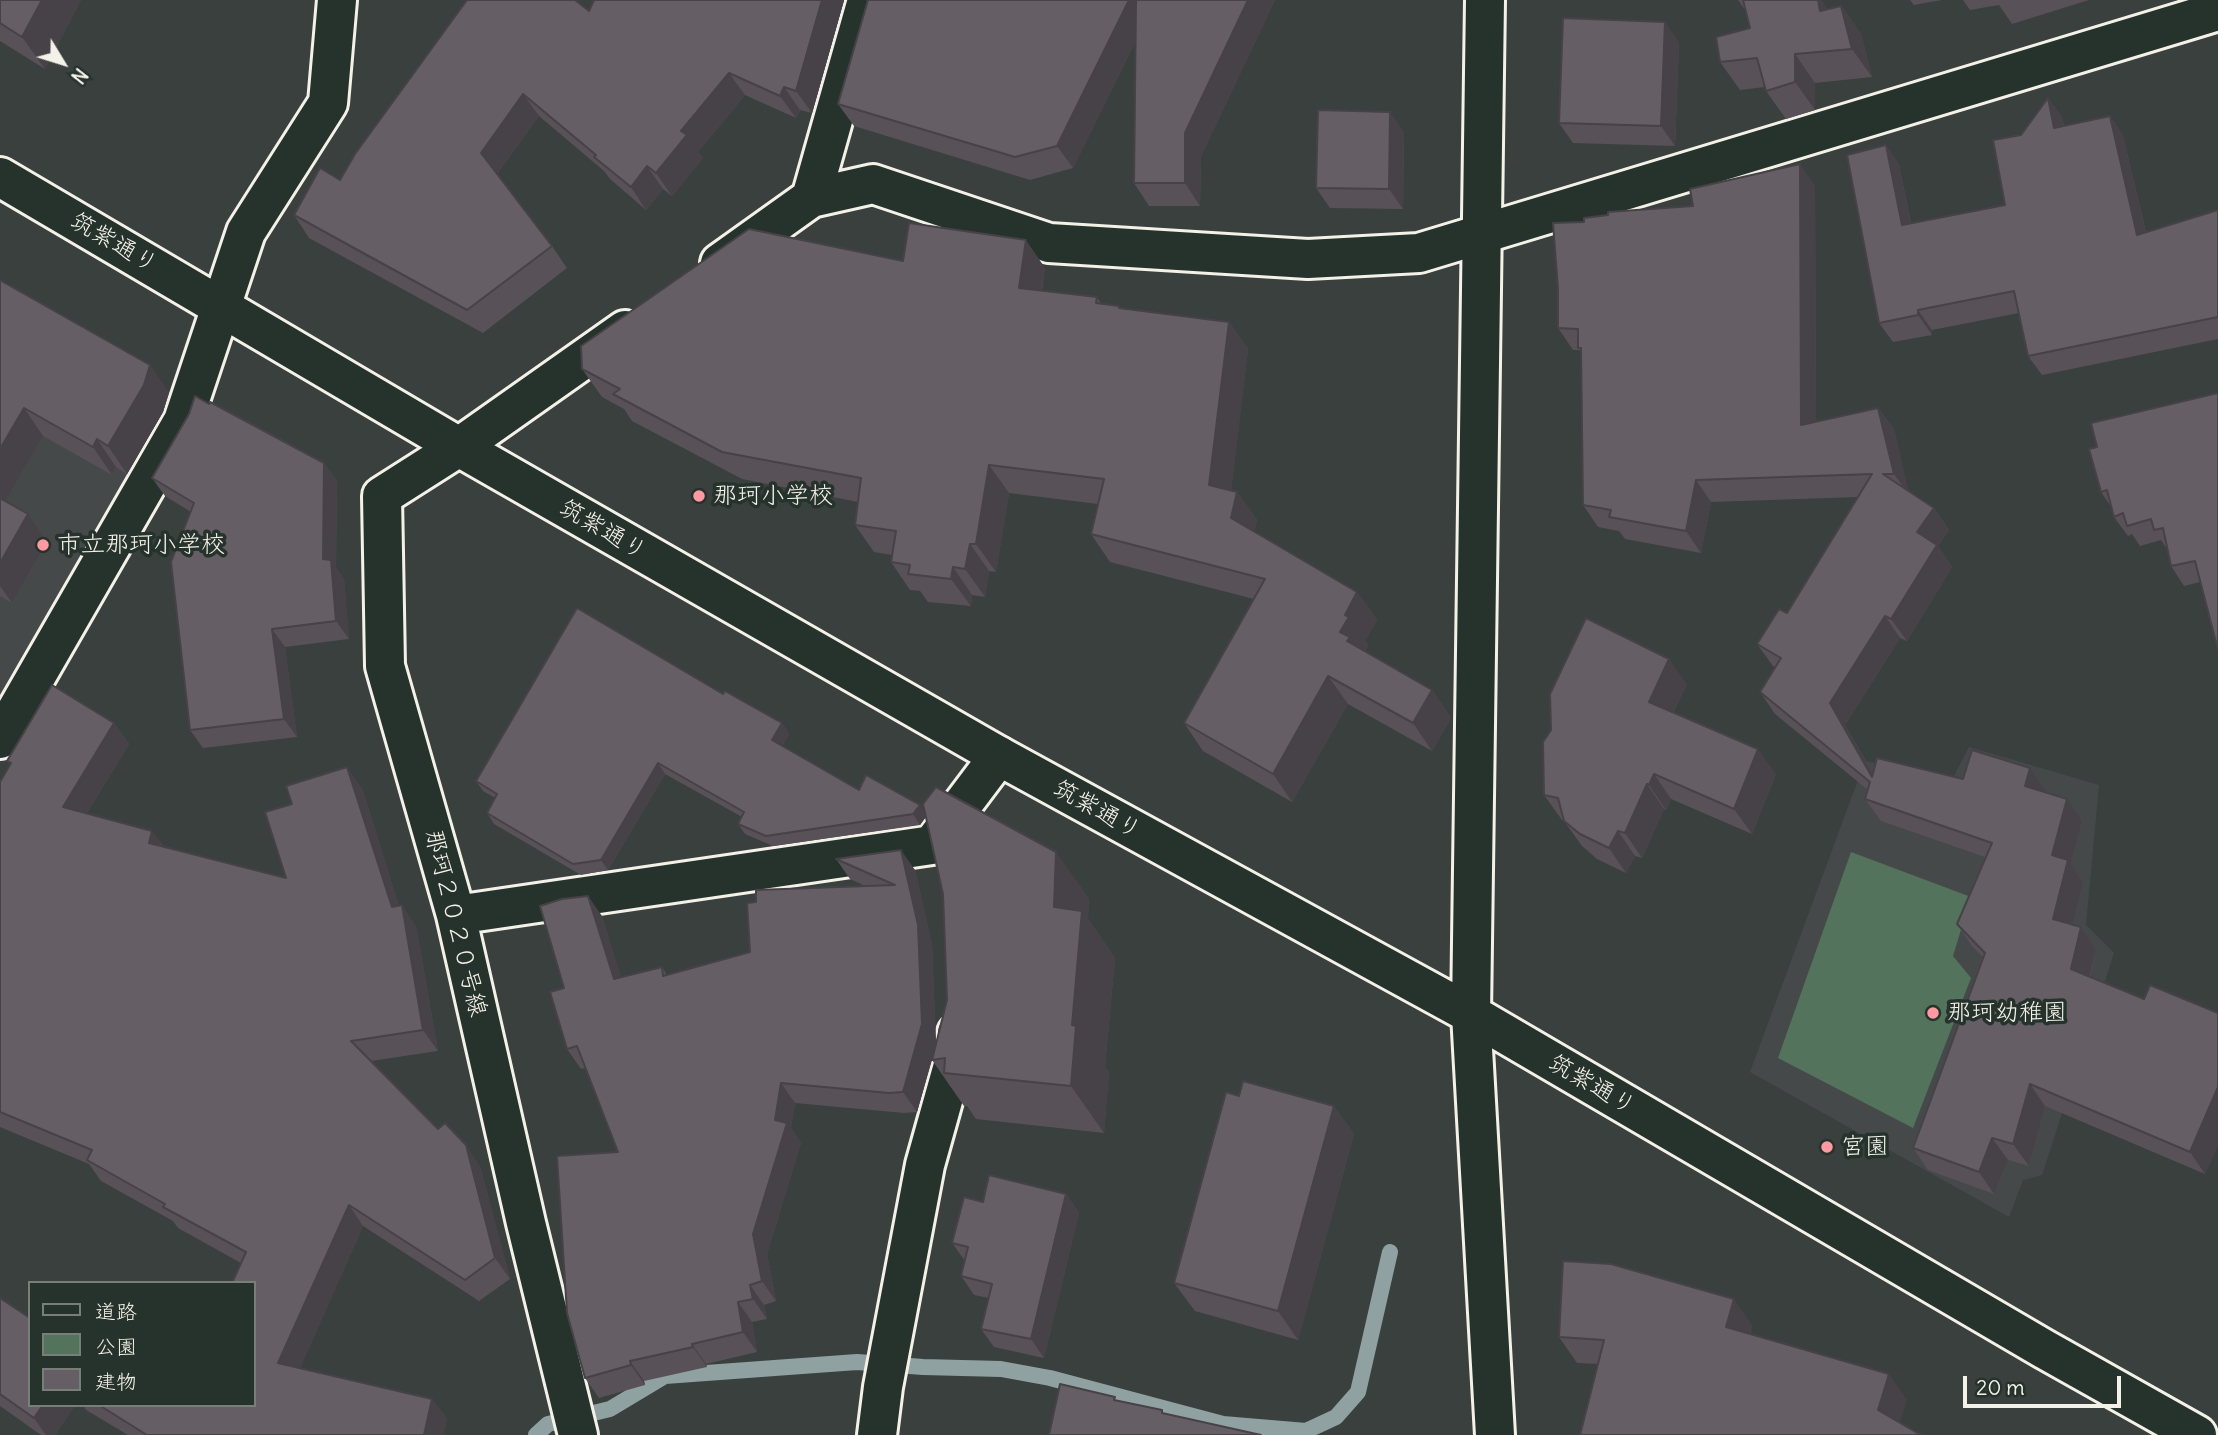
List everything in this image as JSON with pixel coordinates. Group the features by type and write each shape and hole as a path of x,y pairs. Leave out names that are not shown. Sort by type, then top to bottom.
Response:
{"street":[{"path":"0,739 183,421 246,232 328,103 337,0"},
{"path":"811,198 867,0"},
{"path":"1485,0 1471,1014 1495,1435"},
{"path":"690,284 811,198 873,184 1049,243 1308,259 1419,253 2218,11"},
{"name":"筑紫通り","path":"0,177 459,447 999,757 1471,1014 2044,1349 2197,1435"},
{"path":"459,447 656,308"},
{"name":"那珂２０２０号線","path":"459,447 382,496 385,666 456,915 526,1223 578,1435"},
{"path":"456,915 932,845 999,757"},
{"path":"932,845 941,881"},
{"path":"877,1435 883,1387 925,1165 958,1047 956,995"}],"shaded area":[{"name":"市立那珂小学校","path":"0,298 172,395 0,696"},
{"name":"那珂幼稚園","path":"1969,747 2099,785 2086,925 2114,953 2042,1175 2023,1180 2009,1217 1750,1072 1865,761 1953,778"}],"green space":[{"path":"1851,852 1971,897 1953,956 1971,978 1913,1128 1778,1058"}],"building":[{"path":"0,0 42,0 22,37 0,23"},
{"path":"467,0 575,0 589,11 594,0 822,0 796,91 784,87 780,96 729,73 681,131 687,135 656,173 647,166 631,187 523,94 481,153 552,246 467,310 294,215 320,168 340,180 355,154"},
{"path":"868,0 1129,0 1057,146 1015,157 838,104"},
{"path":"1136,0 1248,0 1185,133 1185,183 1134,183"},
{"path":"1743,0 1818,0 1820,11 1841,6 1852,49 1795,54 1795,82 1766,91 1757,58 1720,62 1716,37 1750,28"},
{"path":"1563,18 1665,22 1661,126 1559,123"},
{"path":"2048,98 2054,128 2110,116 2137,235 2218,210 2218,317 2028,356 2014,291 1918,310 1918,315 1879,323 1847,155 1886,145 1902,225 2005,205 1993,140 2021,135"},
{"path":"1318,110 1390,112 1389,189 1316,188"},
{"path":"1800,164 1801,425 1878,408 1894,474 1883,474 1934,508 1917,532 1937,545 1891,619 1885,616 1830,703 1872,777 1877,758 1963,779 1972,750 2030,768 2025,786 2067,799 2052,855 2068,860 2053,919 2081,927 2071,969 2144,999 2150,985 2218,1013 2218,1087 2190,1152 2030,1084 2013,1144 1992,1138 1979,1172 1913,1148 1985,953 1957,924 1992,843 1865,799 1870,782 1760,692 1781,658 1757,644 1779,609 1787,613 1872,474 1696,480 1686,531 1609,517 1611,510 1583,505 1581,348 1578,348 1578,329 1558,328 1553,223 1584,222 1584,218 1608,215 1608,212 1693,206 1690,189"},
{"path":"909,223 1026,240 1019,288 1097,297 1096,303 1119,308 1229,322 1209,485 1237,492 1231,518 1357,592 1345,615 1349,617 1340,632 1350,637 1347,641 1432,690 1413,723 1328,676 1273,774 1184,723 1265,579 1091,534 1104,479 989,465 976,544 970,544 965,569 953,567 951,579 908,574 910,565 891,562 896,531 855,525 861,478 722,452 613,394 620,389 582,369 581,346 749,229 903,261"},
{"path":"0,280 150,365 144,385 108,446 97,439 93,447 24,408 0,449"},
{"path":"2218,393 2218,650 2195,561 2171,566 2163,528 2154,530 2151,519 2127,526 2123,513 2114,517 2107,490 2101,492 2089,449 2097,447 2091,423"},
{"path":"195,396 324,463 323,559 331,560 336,621 272,629 284,719 190,730 171,562 194,503 152,478 189,414"},
{"path":"0,498 28,514 0,563"},
{"path":"577,608 723,694 725,691 782,723 772,740 859,790 866,775 920,805 913,814 766,836 738,824 744,812 658,763 601,860 573,864 487,813 497,794 476,781"},
{"path":"1586,618 1669,659 1649,702 1758,749 1734,809 1654,774 1625,833 1618,831 1609,848 1580,834 1564,821 1558,798 1544,795 1543,742 1551,730 1550,694"},
{"path":"52,685 114,723 63,807 152,831 149,843 286,878 265,812 292,804 286,786 347,767 392,907 402,905 423,1030 351,1041 438,1129 445,1123 466,1145 495,1258 465,1280 349,1205 278,1363 432,1399 424,1435 147,1435 102,1407 256,1407 256,1281 233,1281 246,1252 163,1207 165,1204 87,1160 92,1150 0,1112 0,782 11,763 7,761"},
{"path":"936,787 1056,852 1054,907 1082,911 1072,1025 1076,1026 1071,1086 944,1073 945,1058 932,1060 947,1000 943,894 923,804"},
{"path":"901,850 918,925 922,1024 903,1092 781,1083 775,1120 787,1123 753,1234 762,1281 750,1285 753,1299 738,1302 743,1332 692,1344 693,1347 630,1361 631,1365 585,1378 567,1313 557,1156 618,1152 577,1046 567,1049 550,992 564,988 540,906 562,899 588,896 614,979 662,967 663,976 750,952 747,903 756,902 756,890 895,885 836,859"},
{"path":"1243,1081 1334,1106 1278,1311 1174,1283 1226,1092 1239,1096"},
{"path":"989,1175 1066,1194 1031,1339 981,1329 992,1284 961,1276 968,1247 952,1243 964,1197 983,1202"},
{"path":"1563,1261 1611,1264 1734,1299 1726,1327 1889,1374 1878,1410 1921,1435 1580,1435 1604,1340 1559,1337"},
{"path":"0,1298 28,1317 28,1407 42,1407 34,1418 0,1394"},
{"path":"1060,1384 1115,1397 1114,1400 1162,1410 1162,1413 1261,1435 1049,1435"}],"waterway":[{"path":"536,1435 548,1424 610,1409 665,1376 857,1362 1001,1369 1050,1378 1223,1424 1306,1431 1336,1417 1358,1392 1390,1252"}],"place":[{"name":"那珂小学校","path":"699,496"},
{"name":"市立那珂小学校","path":"43,545"},
{"name":"那珂幼稚園","path":"1933,1013"},
{"name":"宮園","path":"1827,1147"}]}
